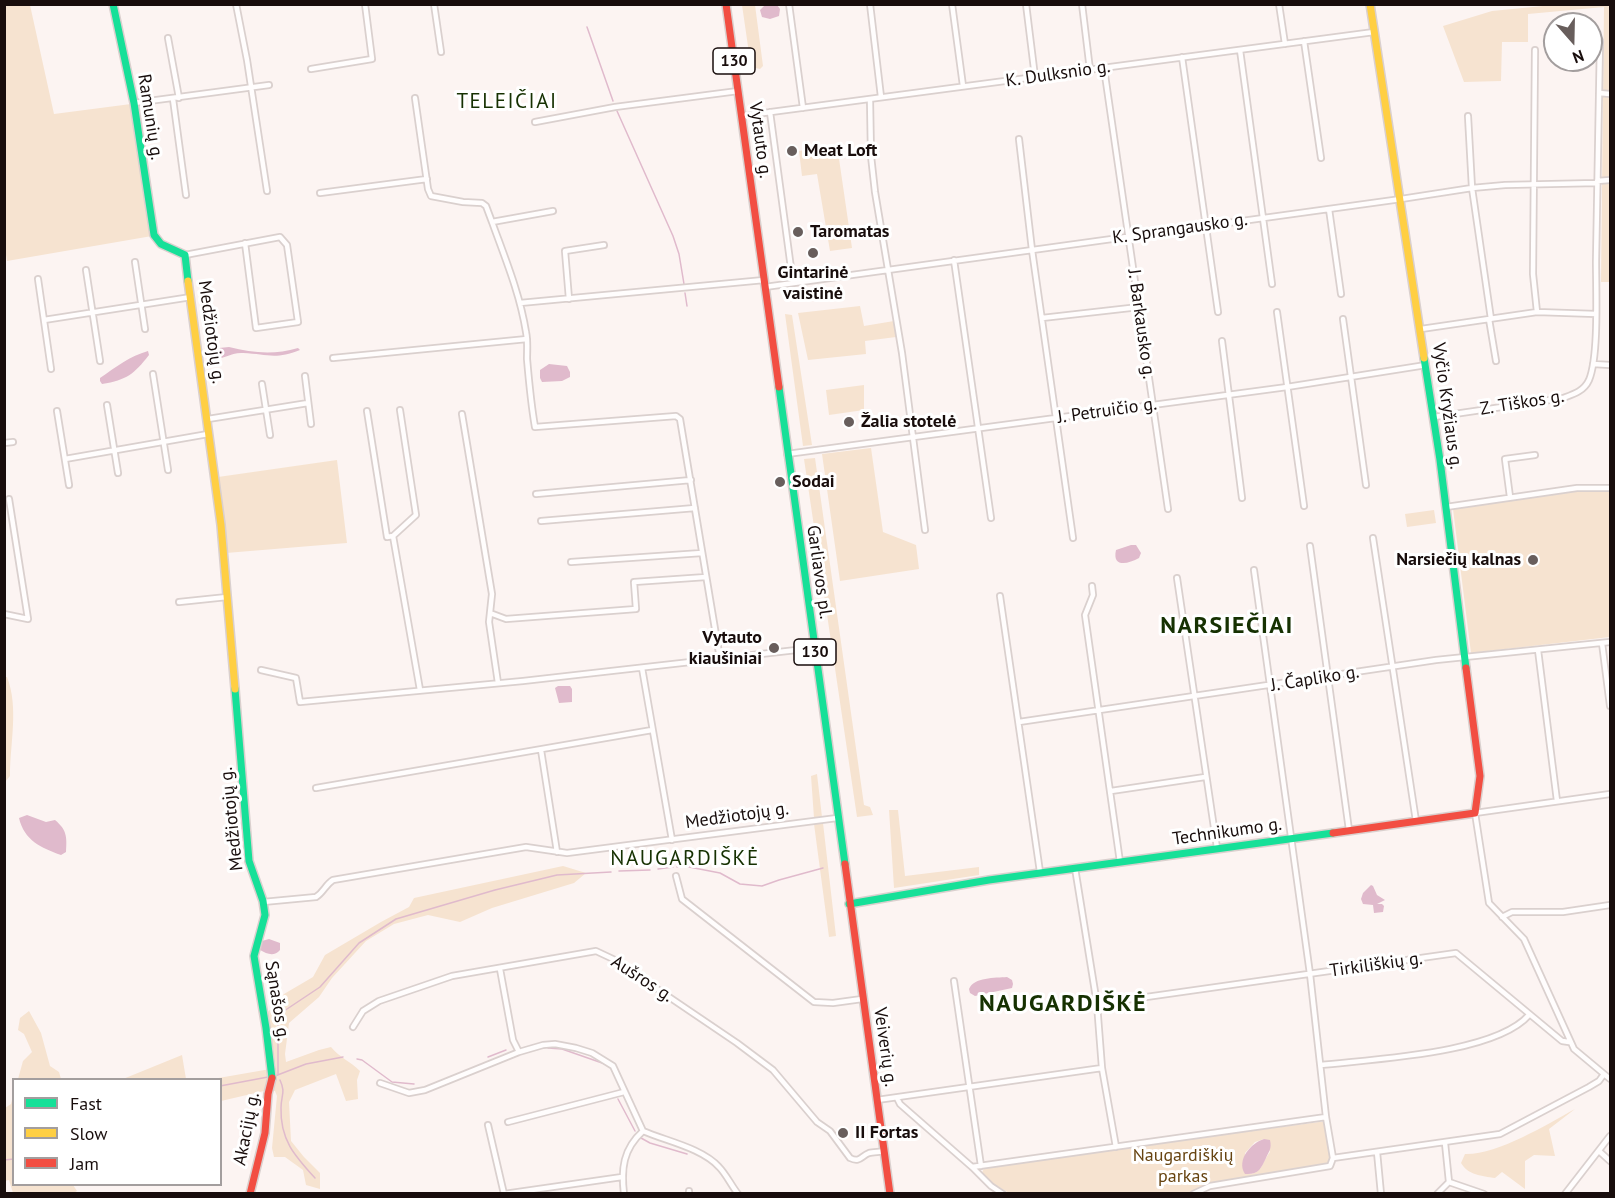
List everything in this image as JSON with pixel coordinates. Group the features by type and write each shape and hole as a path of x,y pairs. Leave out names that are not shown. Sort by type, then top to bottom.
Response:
{"street":[{"name":"Ramunių g.","path":"113,4 134,103 154,235 161,244 185,255"},
{"path":"236,4 252,87 267,191"},
{"path":"311,69 372,59 365,4"},
{"path":"434,4 441,52"},
{"name":"Vytauto g.","path":"726,4 759,244"},
{"path":"789,4 803,108"},
{"path":"870,4 881,97"},
{"path":"952,4 963,86"},
{"path":"1026,4 1035,77"},
{"path":"1082,4 1090,70"},
{"path":"1279,4 1285,44"},
{"name":"Vyčio Kryžiaus g.","path":"1371,4 1434,417 1479,760 1480,776 1475,813"},
{"name":"K. Dulksnio g.","path":"741,116 1374,32"},
{"path":"168,38 186,195"},
{"path":"1304,41 1321,158"},
{"path":"1240,50 1272,284"},
{"path":"1535,50 1533,274 1537,312"},
{"path":"1182,57 1218,312"},
{"name":"J. Barkausko g.","path":"1104,68 1168,509"},
{"name":"Z. Tiškos g.","path":"1434,417 1563,398 1576,394 1589,379 1593,364 1596,314 1599,72"},
{"path":"134,103 269,85"},
{"path":"535,122 615,107 738,91"},
{"path":"1599,93 1611,94"},
{"path":"416,98 431,196 482,203 486,206 492,222 520,303 527,339 530,393 535,427 676,416 680,419 720,659"},
{"path":"870,99 871,156 925,530"},
{"path":"770,112 793,284"},
{"path":"1468,116 1472,188 1496,361"},
{"path":"1019,139 1032,250 1073,538"},
{"path":"320,193 427,179"},
{"name":"K. Sprangausko g.","path":"520,303 764,284 793,284 1206,225 1401,200 1472,188 1611,180"},
{"path":"1329,209 1341,294"},
{"path":"492,222 553,211"},
{"path":"185,255 245,243 280,237 286,245 297,322 256,328 245,243"},
{"name":"Garliavos pl.","path":"759,244 849,904"},
{"path":"569,299 565,251 604,245"},
{"name":"Medžiotojų g.","path":"185,255 221,525 249,861 264,902 316,897 326,884 333,880 526,847 567,853 837,818"},
{"path":"954,260 991,518"},
{"path":"135,262 145,329"},
{"path":"86,270 100,361"},
{"path":"38,279 51,369"},
{"path":"44,320 190,297"},
{"path":"1042,318 1138,307"},
{"path":"1277,312 1304,506"},
{"path":"1421,330 1537,312 1596,314"},
{"path":"1342,319 1366,485"},
{"path":"333,358 527,339"},
{"path":"1222,341 1242,498"},
{"path":"1593,364 1611,365"},
{"name":"J. Petruičio g.","path":"787,454 1352,378 1426,365"},
{"path":"153,374 168,470"},
{"path":"304,376 311,424"},
{"path":"262,384 270,435"},
{"path":"208,419 308,403"},
{"path":"107,405 118,473"},
{"path":"367,411 387,537 393,536 416,515 400,410"},
{"path":"57,411 69,485"},
{"path":"462,414 492,594 489,622 498,683"},
{"path":"65,459 208,434"},
{"path":"4,442 13,442"},
{"path":"1510,497 1505,459 1534,455"},
{"path":"536,494 691,480"},
{"path":"1446,507 1577,488 1611,488"},
{"path":"4,614 28,619 9,499"},
{"path":"541,521 695,508"},
{"path":"393,536 420,690"},
{"path":"1373,538 1416,821"},
{"path":"1310,546 1348,830"},
{"path":"571,562 702,553"},
{"path":"1193,1194 1210,1186 1330,1166 1333,1158 1292,837 1254,570"},
{"path":"490,613 506,619 636,609 634,582 706,577"},
{"path":"1177,578 1217,849"},
{"path":"1092,586 1093,595 1085,615 1120,862"},
{"path":"1000,596 1040,872"},
{"path":"180,602 227,597"},
{"name":"J. Čapliko g.","path":"1019,722 1195,698 1392,666 1611,642"},
{"path":"1602,643 1611,706"},
{"path":"261,670 296,678 300,702 642,668 814,648"},
{"path":"1538,650 1557,801"},
{"path":"642,668 672,840"},
{"path":"316,788 652,730"},
{"path":"541,750 557,852"},
{"path":"1111,791 1205,777"},
{"name":"Technikumo g.","path":"849,904 1040,872 1611,794"},
{"path":"1475,813 1487,897 1491,907 1524,939 1569,1042"},
{"path":"1075,868 1097,1004 1102,1068 1116,1147"},
{"path":"676,876 682,899 814,1002 862,999"},
{"name":"Sąnašos g.","path":"264,902 264,926 256,940 254,956 272,1070"},
{"name":"Veiverių g.","path":"849,904 890,1194"},
{"path":"1502,917 1512,912 1563,912 1611,905"},
{"name":"Aušros g.","path":"353,1027 363,1011 379,1001 452,976 596,951 613,959 737,1043 772,1070 817,1122 830,1131 850,1158 859,1160 868,1153 885,1151"},
{"name":"Tirkiliškių g.","path":"1097,1004 1456,953 1562,1041 1569,1042 1578,1054 1611,1079"},
{"path":"500,969 513,1040 519,1052"},
{"path":"954,981 981,1166"},
{"path":"1321,1065 1467,1046 1492,1039 1529,1015"},
{"path":"380,1083 409,1093 425,1090 519,1052 543,1045 555,1044 592,1053 613,1066 643,1131 669,1142 689,1147 706,1157 719,1166 738,1194"},
{"path":"877,1100 1102,1068"},
{"name":"Akacijų g.","path":"250,1194 266,1133 272,1070"},
{"path":"1333,1158 1500,1134 1589,1087 1599,1081 1604,1074"},
{"path":"507,1122 624,1092"},
{"path":"897,1098 900,1104 1002,1194"},
{"path":"972,1167 1326,1117"},
{"path":"488,1125 504,1194 622,1177"},
{"path":"624,1194 622,1177 625,1157 634,1139 643,1131"},
{"path":"1565,1194 1611,1136"},
{"path":"1445,1143 1449,1182"},
{"path":"1599,1151 1611,1161"},
{"path":"1377,1152 1381,1194"},
{"path":"1437,1194 1449,1182"},
{"path":"1449,1182 1484,1194"}],"green space":[{"path":"4,5 30,5 54,114 131,104 152,236 7,261 4,243"},
{"path":"742,5 755,5 763,66 760,69 751,67"},
{"path":"1553,5 1610,5 1610,282 1601,282 1604,7 1528,14 1528,42 1502,42 1501,81 1464,82 1443,26 1492,11"},
{"path":"837,145 852,248 830,251 817,174 802,176 799,151"},
{"path":"860,306 864,326 894,321 896,337 865,341 866,354 808,360 798,313"},
{"path":"785,314 792,315 812,445 803,446"},
{"path":"864,385 864,410 829,415 826,390"},
{"path":"871,448 883,532 916,545 919,569 840,581 822,454"},
{"path":"815,458 864,805 870,807 873,815 857,817 804,459"},
{"path":"337,460 347,543 226,553 218,477"},
{"path":"1610,491 1610,637 1471,653 1453,509"},
{"path":"1434,510 1436,523 1407,527 1405,514"},
{"path":"5,677 11,689 13,713 10,776 5,782"},
{"path":"817,774 822,817 814,818 811,776"},
{"path":"889,810 898,810 905,876 979,867 979,875 894,888"},
{"path":"823,823 836,936 829,937 814,824"},
{"path":"563,866 586,873 574,883 492,908 460,922 428,915 394,924 366,941 332,978 319,997 289,1023 286,1062 331,1047 360,1071 357,1080 358,1099 346,1101 336,1074 295,1090 289,1102 291,1141 320,1173 320,1189 306,1185 303,1170 285,1157 274,1157 272,1148 277,1096 275,1091 264,1091 222,1101 222,1078 218,1078 276,1068 268,1012 284,994 313,977 325,955 409,907 414,898"},
{"path":"29,1011 41,1033 50,1066 59,1072 61,1078 18,1078 23,1061 32,1052 24,1034 18,1030 20,1018"},
{"path":"182,1055 186,1078 125,1078"},
{"path":"12,1100 12,1186 74,1186 77,1191 72,1194 13,1193 9,1180 5,1181 5,1108 11,1104"},
{"path":"1575,1109 1549,1129 1555,1156 1534,1155 1525,1161 1525,1189 1502,1172 1495,1178 1480,1176 1467,1170 1461,1163 1465,1154 1492,1150 1536,1131"},
{"name":"Naugardiškių parkas","path":"1319,1122 1326,1125 1331,1159 1323,1166 1207,1183 1189,1194 1009,1193 992,1183 982,1173 988,1166","holes":["1264,1139 1270,1152 1261,1168 1255,1173 1245,1174 1245,1153 1255,1142"]}],"shaded area":[{"path":"765,5 777,5 780,9 779,16 770,19 762,17 760,10"},
{"path":"229,347 264,352 280,352 298,348 300,350 277,356 239,353 211,360 209,349"},
{"path":"148,351 149,355 129,375 102,384 100,378 129,359"},
{"path":"549,364 567,366 570,377 562,381 542,382 540,370"},
{"path":"1136,545 1141,553 1139,558 1126,563 1116,560 1116,550"},
{"path":"570,686 572,702 559,703 555,688"},
{"path":"27,815 46,822 55,820 65,834 66,852 61,855 40,846 29,838 19,818"},
{"path":"1371,885 1377,895 1385,900 1377,904 1384,906 1383,912 1374,913 1373,905 1363,904 1361,899 1363,893"},
{"path":"269,939 280,943 280,950 275,954 268,954 260,950 259,946 262,941"},
{"path":"1007,977 1012,980 1012,988 975,996 970,993 969,989 975,982"},
{"path":"1264,1139 1270,1140 1271,1146 1262,1165 1256,1172 1245,1174 1242,1163 1246,1153 1254,1144"}],"waterway":[{"path":"587,27 613,101"},
{"path":"617,111 673,236 679,254 684,284"},
{"path":"685,293 687,306"},
{"path":"677,867 684,866 720,873 740,884 762,886 823,868"},
{"path":"658,869 673,867"},
{"path":"619,871 650,870"},
{"path":"278,1075 278,1015 320,987 359,943 396,919 495,890 557,875 611,872"},
{"path":"548,1048 562,1049 605,1064"},
{"path":"488,1057 506,1050"},
{"path":"275,1076 306,1064 343,1057"},
{"path":"357,1059 362,1060 392,1082 414,1084"},
{"path":"222,1086 268,1077"},
{"path":"280,1080 283,1091 281,1119 286,1138 295,1155 315,1178"},
{"path":"618,1099 635,1131"},
{"path":"641,1138 687,1154"},
{"path":"4,1160 12,1159"}],"traffic: fast":[{"path":"113,4 134,103 154,235 161,244 185,255 188,281"},
{"path":"1424,358 1440,460 1466,668"},
{"path":"779,387 845,864"},
{"path":"235,689 249,861 263,901 265,915 254,956 272,1078"},
{"path":"849,904 989,880 1333,833"}],"traffic: slow":[{"path":"1370,4 1424,358"},
{"path":"188,281 221,525 235,689"}],"traffic: jam":[{"path":"726,4 779,387"},
{"path":"1333,833 1475,813 1480,776 1466,668"},
{"path":"845,864 890,1194"},
{"path":"250,1194 265,1133 268,1094 272,1078"}],"place":[{"name":"Meat Loft","path":"792,151"},
{"name":"Taromatas","path":"798,232"},
{"name":"Gintarinė vaistinė","path":"813,253"},
{"name":"Žalia stotelė","path":"849,422"},
{"name":"Sodai","path":"780,482"},
{"name":"Narsiečių kalnas","path":"1533,560"},
{"name":"Vytauto kiaušiniai","path":"774,648"},
{"name":"II Fortas","path":"843,1133"}],"district":[{"name":"TELEIČIAI","path":"507,102"},
{"name":"NARSIEČIAI","path":"1227,626"},
{"name":"NAUGARDIŠKĖ","path":"685,859"},
{"name":"NAUGARDIŠKĖ","path":"1063,1004"}]}
